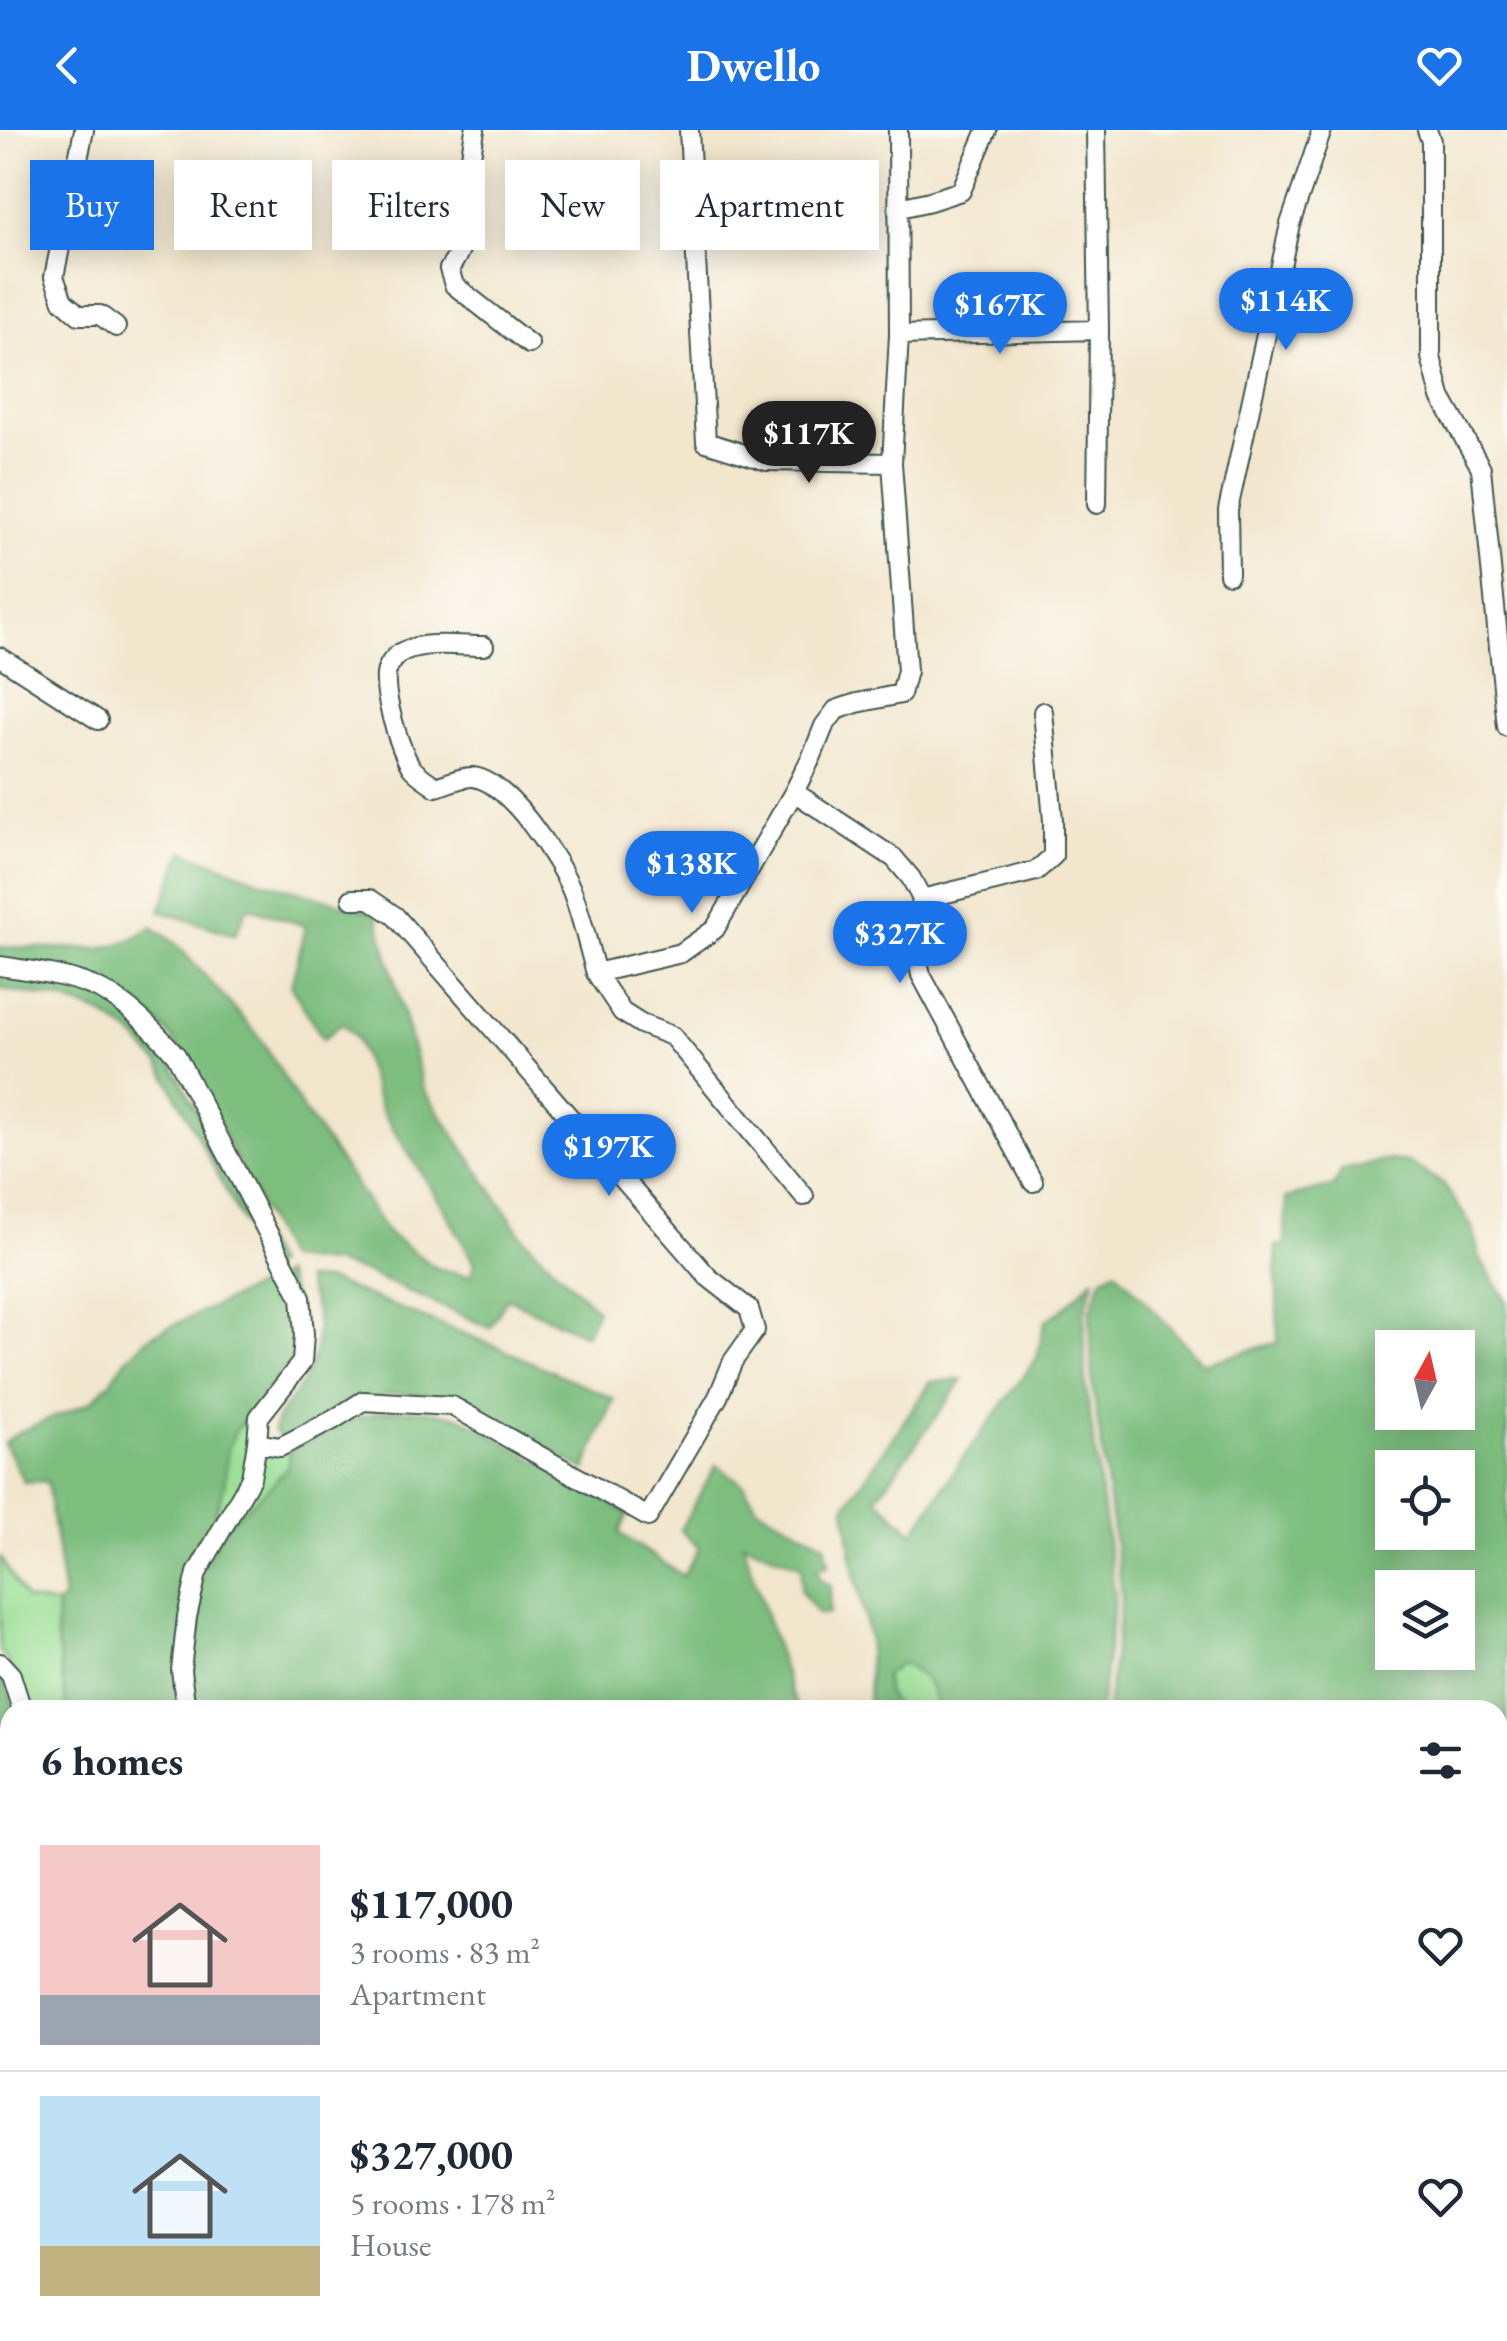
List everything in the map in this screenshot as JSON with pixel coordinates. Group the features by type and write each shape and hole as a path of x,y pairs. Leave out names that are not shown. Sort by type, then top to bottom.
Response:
{"street":[{"path":"84,130 54,277 63,301 79,316 100,316 116,327"},
{"path":"475,130 468,225 461,252 449,268 454,285 529,344"},
{"path":"689,130 706,442 766,462 892,463"},
{"path":"596,973 680,953 715,929 836,710 902,694 907,671 892,463 899,335 898,130"},
{"path":"900,208 961,191 987,130"},
{"path":"1096,130 1097,504"},
{"path":"1230,574 1228,510 1290,224 1322,130"},
{"path":"1427,130 1431,141 1430,358 1440,398 1481,468 1507,727"},
{"path":"899,335 1099,330"},
{"path":"484,646 405,650 389,664 388,697 412,770 436,787 472,777 510,800 538,831 572,891 596,973 622,1012 672,1036 804,1196"},
{"path":"0,656 98,720"},
{"path":"922,899 1036,871 1053,856 1054,820 1044,712"},
{"path":"794,792 894,858 911,878 922,899 914,941 921,975 1033,1182"},
{"path":"257,1443 280,1446 363,1401 452,1406 648,1517 754,1330 749,1309 708,1276 395,916 370,899 352,898"},
{"path":"0,966 96,986 146,1022 176,1055 301,1298 302,1362 259,1418 251,1478 198,1573 187,1617 181,1670 185,1700"},
{"path":"0,1663 12,1676 19,1700"}],"green space":[{"path":"183,851 261,881 376,913 424,1090 523,1237 597,1310 585,1335 507,1298 490,1328 368,1273 334,1263 286,1259 189,1063 159,1024 107,984 0,960 0,947 101,949 130,940 152,927 176,944 259,1036 304,1111 386,1232 436,1268 470,1276 475,1263 382,1112 356,1037 342,1023 323,1039 291,986 306,926 248,907 235,935 160,911"},
{"path":"0,973 60,983 98,995 145,1027 174,1067 275,1265 267,1269 161,1066 134,1036 100,1013 60,999 0,989"},
{"path":"1390,1160 1408,1162 1443,1184 1471,1225 1481,1261 1507,1301 1507,1700 1108,1700 1122,1595 1092,1381 1090,1312 1102,1278 1116,1270 1204,1364 1278,1342 1276,1246 1285,1245 1286,1198 1334,1186 1342,1170"},
{"path":"284,1274 296,1306 297,1356 235,1431 227,1452 224,1486 196,1564 180,1700 66,1700 56,1633 57,1604 64,1599 47,1481 24,1482 4,1443 19,1432 91,1402 152,1335"},
{"path":"1095,1277 1084,1311 1085,1381 1115,1595 1101,1700 935,1700 926,1681 902,1663 884,1676 891,1700 868,1700 869,1639 845,1507 931,1382 963,1380 876,1498 914,1533 958,1465 1037,1358 1045,1321"},
{"path":"305,1280 330,1281 495,1346 614,1399 585,1470 457,1400 419,1394 387,1394 282,1439 274,1431 277,1420 307,1373 316,1342 317,1320"},
{"path":"431,1411 461,1417 628,1514 619,1533 683,1576 699,1548 680,1530 716,1465 743,1484 757,1507 825,1544 829,1565 817,1569 820,1578 831,1586 829,1614 818,1614 801,1591 802,1566 743,1543 795,1700 189,1700 186,1666 202,1573 222,1529 272,1485 287,1467 290,1451 355,1419 384,1412"},
{"path":"253,1412 249,1441 290,1451 287,1467 218,1533 209,1533 224,1486 227,1452 235,1431"},
{"path":"0,1557 26,1600 57,1604 56,1633 66,1700 20,1700 5,1656 0,1653"},
{"path":"902,1663 926,1681 935,1700 891,1700 884,1675"},
{"path":"0,1669 12,1700 0,1700"}]}
